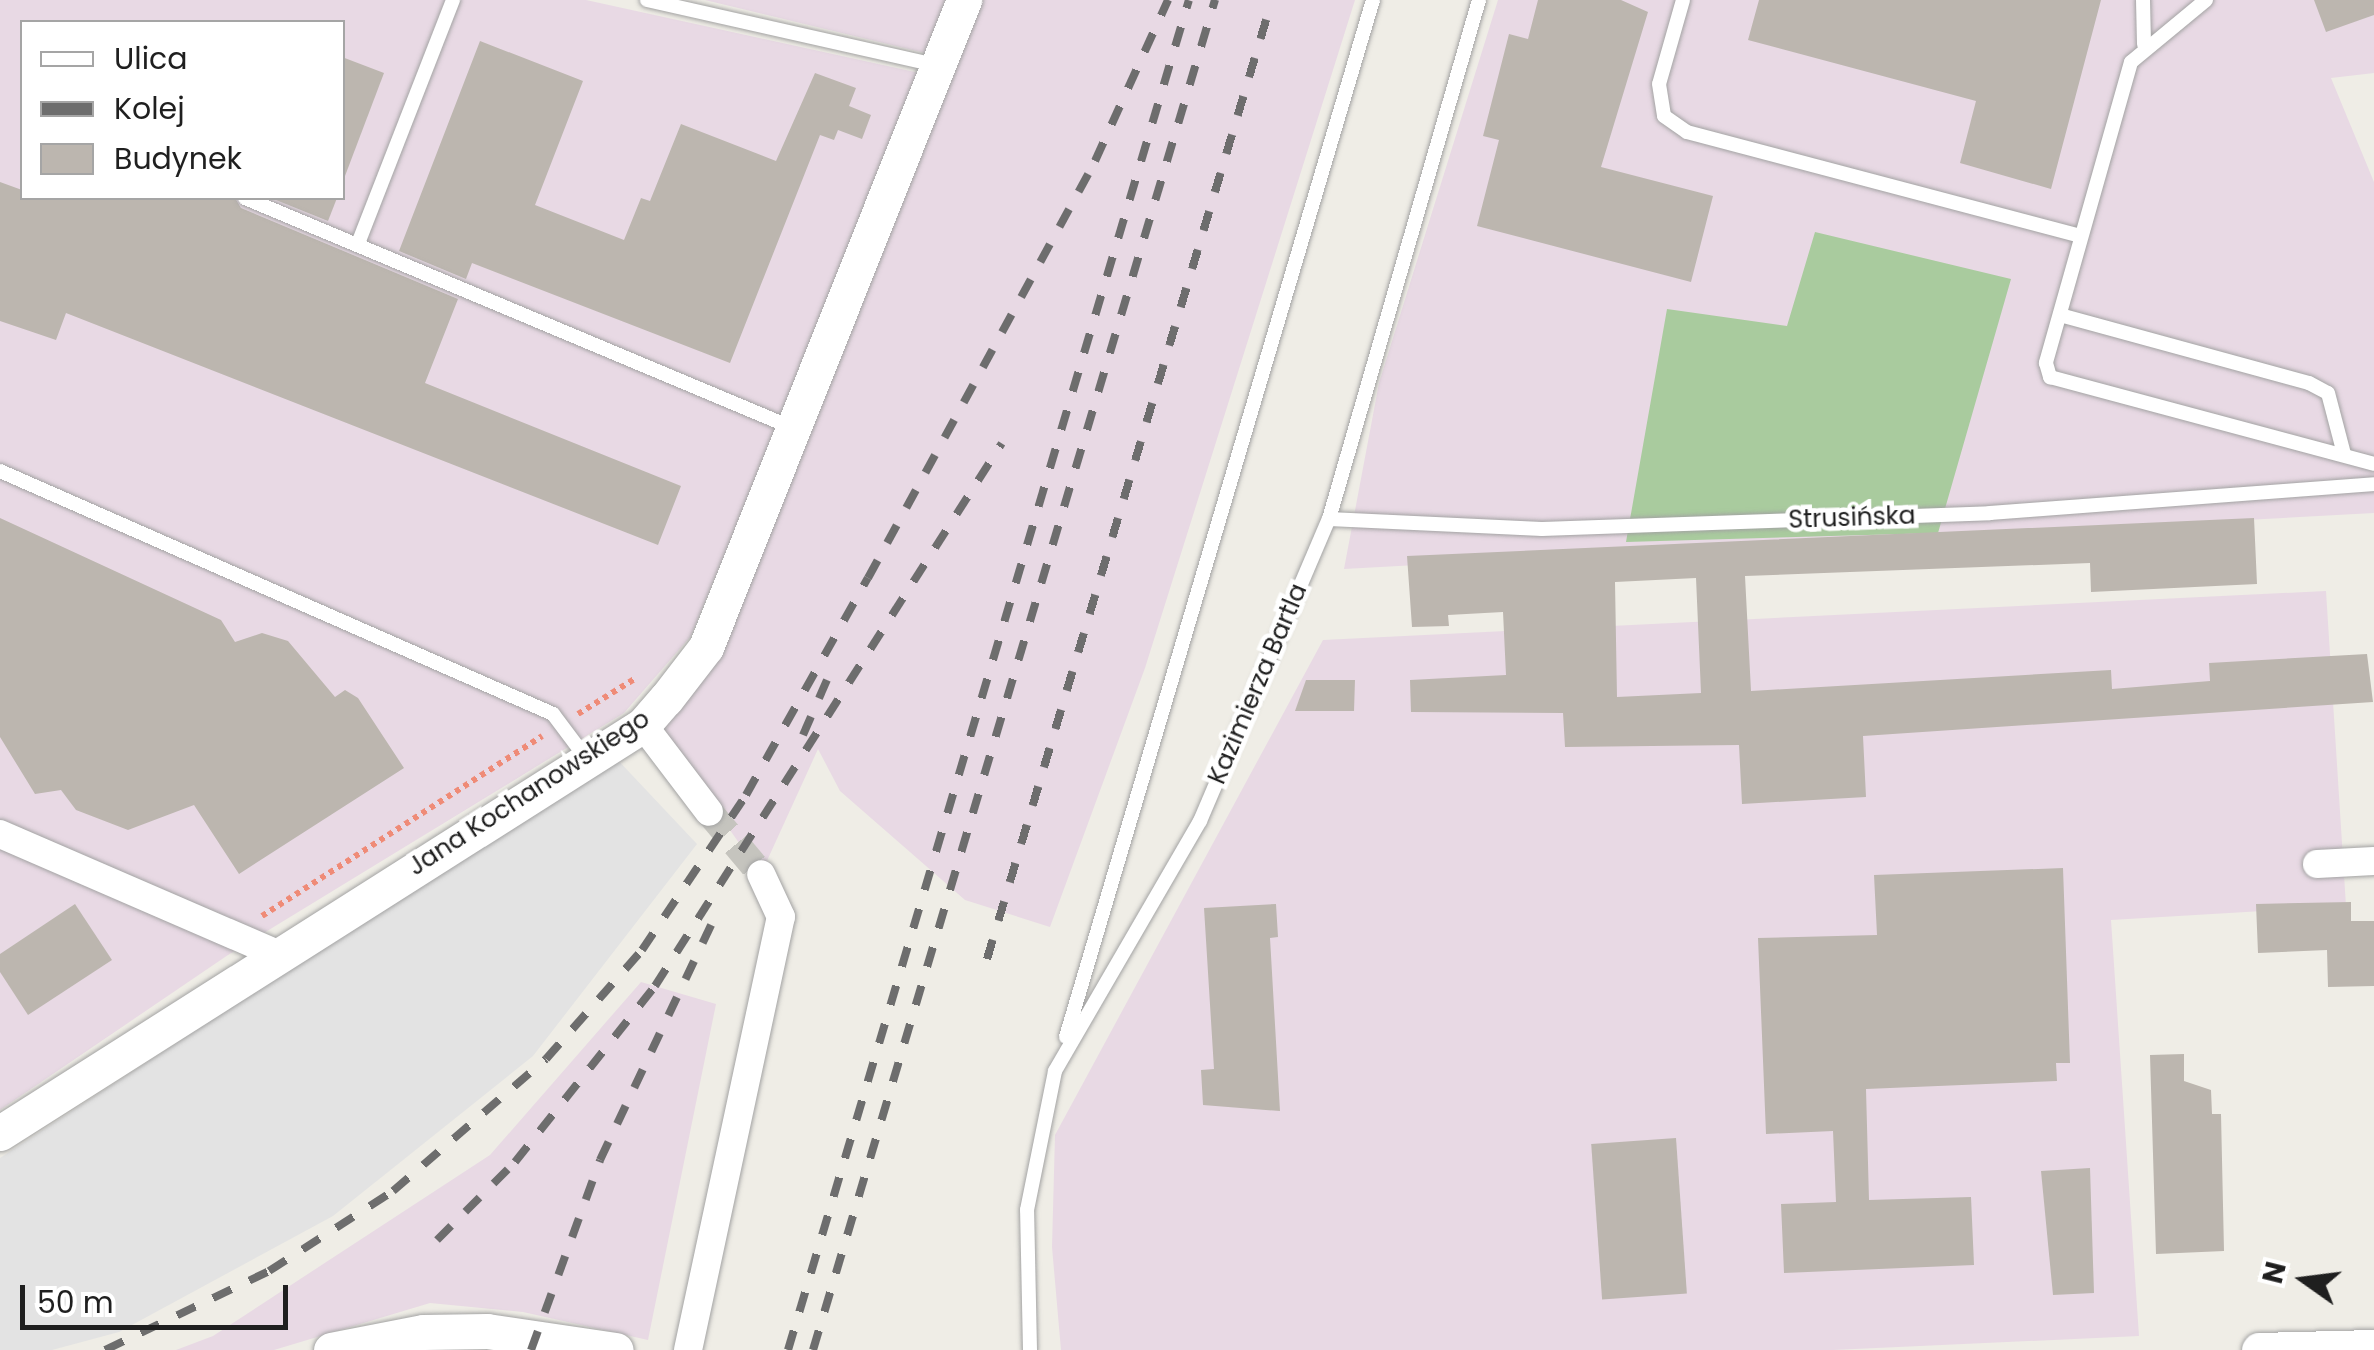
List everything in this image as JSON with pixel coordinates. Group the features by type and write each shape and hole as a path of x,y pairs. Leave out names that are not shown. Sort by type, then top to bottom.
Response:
{"street":[{"name":"Jana Kochanowskiego","path":"0,1134 643,726 706,647 798,430 943,67 964,0"},
{"path":"643,726 709,812"},
{"path":"0,834 280,955"},
{"path":"2317,864 2374,861"},
{"path":"688,1350 781,917 761,874"},
{"path":"330,1350 423,1332 487,1331 616,1350"},
{"path":"2259,1350 2374,1347"}],"lane":[{"path":"360,241 453,0"},
{"path":"647,0 943,67"},
{"path":"1055,1071 1373,0"},
{"name":"Kazimierza Bartla","path":"1030,1350 1027,1210 1055,1071 1200,821 1329,519 1479,0"},
{"path":"1682,0 1659,84 1664,116 1687,132 2080,236"},
{"path":"2143,0 2144,44"},
{"path":"2206,0 2144,44 2131,62 2046,363 2062,384 2374,464"},
{"path":"251,200 360,241 798,430"},
{"path":"2060,314 2309,383 2328,393 2344,454"},
{"path":"0,471 553,714 587,759"},
{"name":"Strusińska","path":"1329,519 1542,528 1873,518 2374,484"}],"path":[{"path":"234,935 640,676"}],"shaded area":[{"path":"0,0 586,0 924,74 691,636 624,713 228,955 0,1110"},
{"path":"705,0 945,0 929,54"},
{"path":"976,0 1355,0 1145,668 1050,927 965,900 840,791 818,749 761,874 655,724"},
{"path":"1498,0 2374,0 2374,73 2331,78 2374,182 2374,513 1344,569 1379,383"},
{"path":"2326,591 2346,906 2111,920 2139,1336 1833,1350 1061,1350 1052,1247 1055,1135 1323,640"},
{"path":"615,757 697,844 533,1056 333,1216 119,1332 52,1350 0,1350 0,1158"},
{"path":"641,982 716,1004 648,1340 523,1312 430,1303 274,1350 176,1350 213,1336 490,1155"}],"green space":[{"path":"1815,232 2011,279 1938,533 1626,542 1667,309 1787,326"}],"building":[{"path":"1538,0 1621,0 1648,12 1601,167 1713,196 1691,282 1477,226 1499,140 1483,136 1509,34 1528,39"},
{"path":"1759,0 2101,0 2051,189 1960,163 1976,101 1748,40"},
{"path":"2314,0 2374,0 2374,15 2326,32"},
{"path":"480,41 583,81 535,205 624,240 641,198 650,201 681,124 776,161 815,73 856,88 849,106 871,115 862,139 838,130 834,140 820,135 730,363 472,263 466,279 399,251"},
{"path":"345,58 384,73 345,176"},
{"path":"0,182 20,189 20,200 236,200 241,208 458,299 425,383 681,486 658,545 66,313 56,340 0,321"},
{"path":"276,200 336,200 328,221"},
{"path":"0,518 221,620 235,642 262,633 288,641 335,697 345,690 358,698 404,768 239,874 194,805 128,830 76,810 61,790 35,794 0,737"},
{"path":"2254,518 2257,584 2091,592 2090,563 1745,576 1751,691 2111,670 2112,689 2210,681 2209,663 2367,654 2373,702 1863,736 1866,797 1742,804 1739,745 1565,747 1563,713 1411,712 1410,680 1506,675 1503,612 1448,615 1449,626 1412,627 1407,556","holes":["1696,578 1701,693 1617,697 1615,582"]},
{"path":"1306,680 1355,680 1354,711 1295,711"},
{"path":"2063,868 2070,1063 2056,1063 2057,1081 1866,1089 1869,1200 1971,1197 1974,1265 1784,1273 1781,1204 1836,1202 1833,1131 1766,1134 1758,938 1877,935 1874,875"},
{"path":"2351,902 2351,921 2374,921 2374,986 2328,987 2327,950 2258,953 2256,904"},
{"path":"75,904 112,960 28,1015 0,972 0,954"},
{"path":"1276,904 1278,937 1270,938 1280,1111 1203,1105 1201,1070 1214,1069 1204,908"},
{"path":"2184,1054 2184,1081 2211,1090 2212,1114 2221,1114 2224,1251 2156,1254 2150,1055"},
{"path":"1676,1138 1687,1294 1602,1300 1591,1144"},
{"path":"2090,1168 2094,1293 2053,1295 2041,1171"}],"tunnel":[{"path":"709,812 761,874"}],"railway":[{"path":"105,1350 269,1271 393,1191 546,1059 642,950 746,795 868,578 1095,161 1168,0"},
{"path":"788,1350 1189,0"},
{"path":"813,1350 1215,0"},
{"path":"987,959 1272,0"},
{"path":"437,1240 515,1162 655,986 1002,443"},
{"path":"803,735 833,666"},
{"path":"531,1350 600,1160 718,910"}]}
